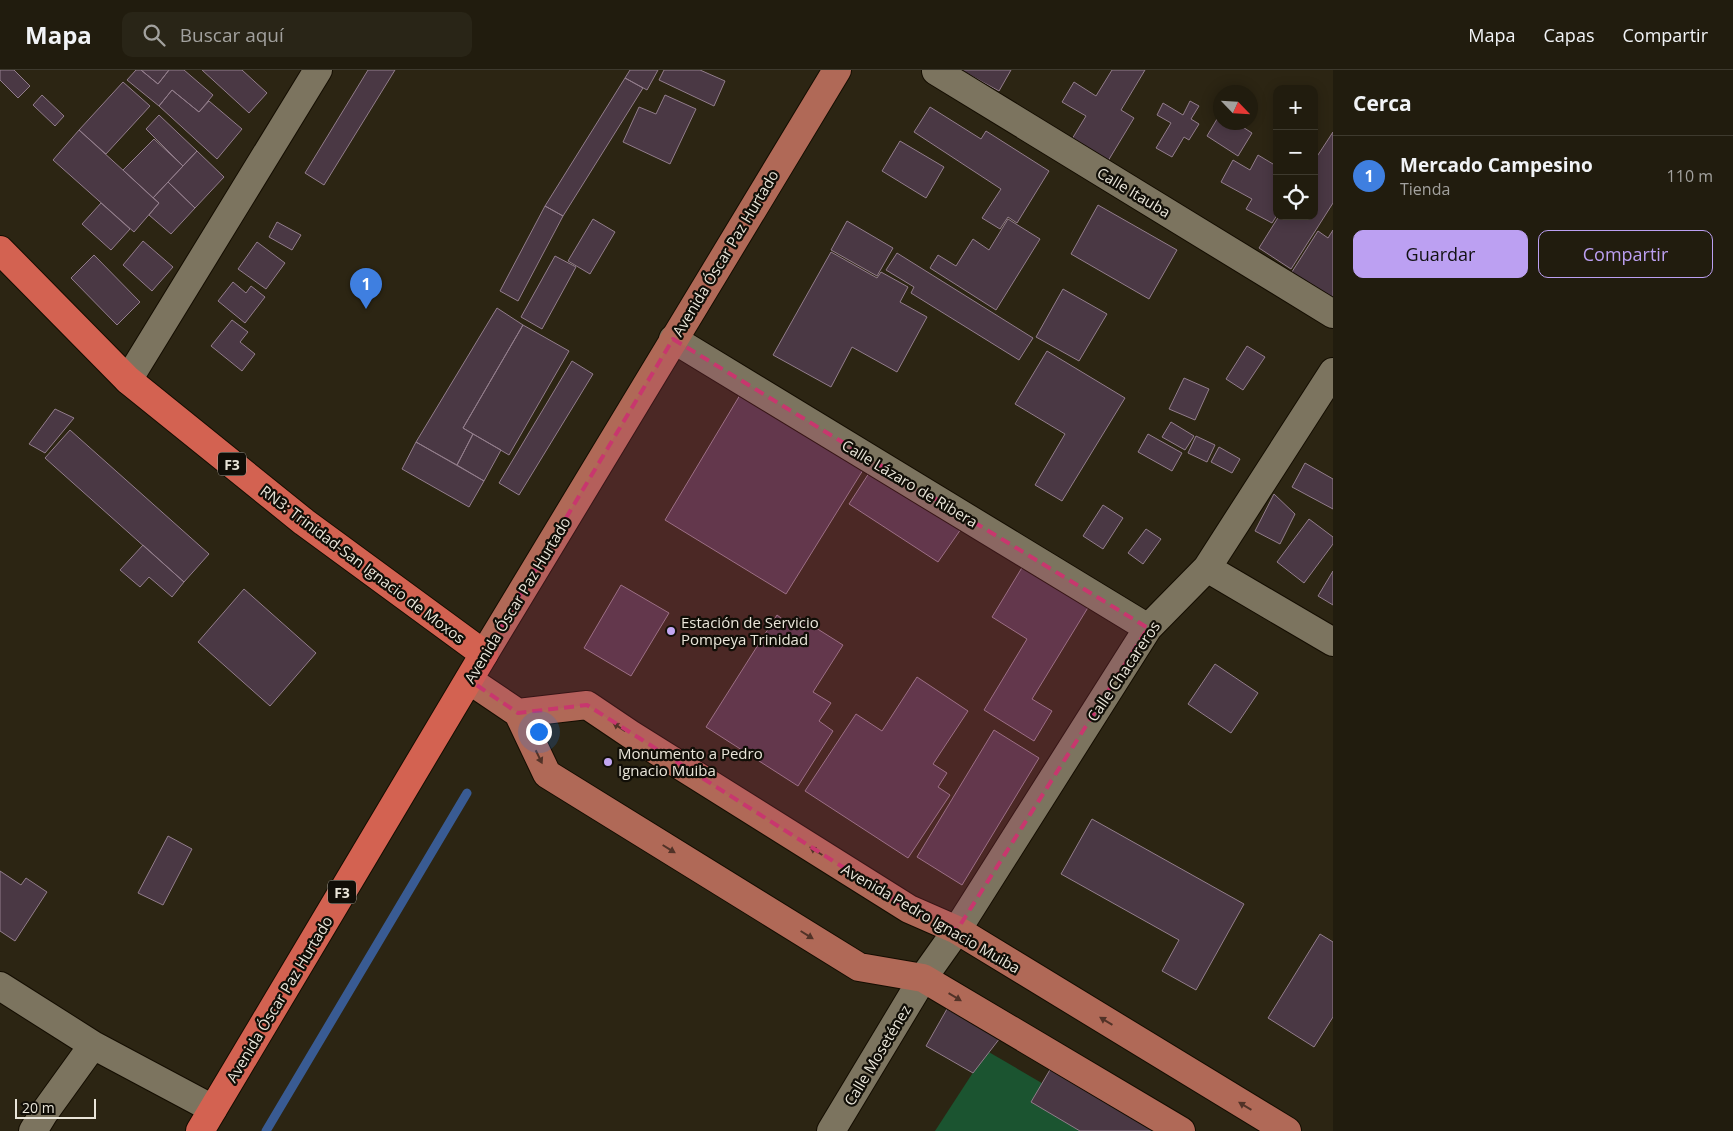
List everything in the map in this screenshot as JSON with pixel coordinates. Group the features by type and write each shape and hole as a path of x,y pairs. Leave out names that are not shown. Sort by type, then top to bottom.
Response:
{"highway":[{"name":"RN3: Trinidad-San Ignacio de Moxos","path":"0,250 128,380 304,522 484,654"},
{"name":"Avenida Óscar Paz Hurtado","path":"206,1120 484,654"}],"main road":[{"name":"Avenida Óscar Paz Hurtado","path":"484,654 836,70"},
{"path":"469,680 518,712 547,774 858,967 923,978 1181,1131"},
{"name":"Avenida Pedro Ignacio Muiba","path":"518,712 587,705 908,909 957,930 1287,1131"}],"street":[{"path":"128,380 318,70"},
{"name":"Calle Itauba","path":"936,71 1333,314"},
{"name":"Calle Lázaro de Ribera","path":"673,339 1148,628"},
{"name":"Calle Chacareros","path":"923,978 957,930 1148,628 1207,568 1333,372"},
{"path":"1207,568 1333,642"},
{"name":"Calle Moseténez","path":"831,1131 923,978"},
{"path":"0,986 206,1120"},
{"path":"33,1131 44,1112 93,1045"}],"highlighted area":[{"path":"673,339 1148,628 957,930 909,909 587,705 518,713 469,680"}],"green space":[{"path":"987,1051 1124,1131 935,1131"}],"building":[{"path":"0,70 14,70 30,86 18,98 0,80"},
{"path":"136,70 141,70 158,84 169,70 184,70 213,95 199,112 172,90 159,106 127,80"},
{"path":"141,70 169,70 158,84"},
{"path":"202,70 242,70 267,93 249,113"},
{"path":"368,70 395,70 324,185 305,173"},
{"path":"630,70 658,70 647,90 625,78"},
{"path":"664,70 700,70 725,81 714,106 659,80"},
{"path":"961,70 1011,70 999,91"},
{"path":"1112,70 1145,70 1121,110 1134,118 1108,161 1072,139 1086,116 1062,102 1074,82 1096,96"},
{"path":"625,78 643,88 563,216 545,206"},
{"path":"123,82 150,106 106,154 79,130"},
{"path":"172,90 199,112 209,101 242,129 217,159 159,106"},
{"path":"42,95 64,116 55,126 33,105"},
{"path":"665,95 696,109 670,164 623,142 639,107 656,114"},
{"path":"1190,101 1199,106 1191,119 1199,124 1189,140 1184,137 1172,157 1156,148 1171,123 1157,115 1163,103 1183,115"},
{"path":"930,107 981,139 986,131 1049,171 1017,223 1008,217 1000,229 982,218 1001,189 914,132"},
{"path":"159,115 197,151 183,166 146,129"},
{"path":"1213,126 1213,130 1247,130 1252,133 1238,156 1207,136"},
{"path":"79,130 159,203 134,232 53,160"},
{"path":"1333,132 1333,203 1291,269 1259,248 1276,220 1318,220 1318,155"},
{"path":"154,139 183,166 153,198 123,170"},
{"path":"900,141 944,167 926,198 882,171"},
{"path":"197,151 224,177 195,208 168,182"},
{"path":"1258,155 1273,164 1274,220 1272,223 1246,209 1252,199 1221,182 1233,160 1250,170"},
{"path":"168,182 195,208 171,234 149,215 159,203 153,198"},
{"path":"101,203 130,229 111,250 82,224"},
{"path":"1098,205 1177,250 1149,299 1071,254"},
{"path":"545,206 563,216 518,301 500,291"},
{"path":"593,219 615,232 590,274 568,261"},
{"path":"1008,219 1040,239 996,310 930,268 938,255 956,266 973,239 989,250"},
{"path":"847,221 893,248 877,276 831,250"},
{"path":"277,222 301,235 292,250 269,237"},
{"path":"1333,230 1333,302 1290,275 1318,231 1328,238"},
{"path":"143,241 173,267 152,291 123,265"},
{"path":"257,242 285,263 266,289 238,269"},
{"path":"831,252 877,278 881,272 908,287 900,302 927,317 897,372 852,347 831,387 773,355"},
{"path":"897,253 1033,338 1019,360 911,293 914,287 886,270"},
{"path":"94,255 140,302 117,325 71,278"},
{"path":"555,256 576,267 542,329 521,317"},
{"path":"233,282 246,293 251,286 265,297 245,323 218,301"},
{"path":"1063,289 1107,314 1079,361 1036,337"},
{"path":"497,308 523,325 463,428 473,434 457,465 416,442"},
{"path":"232,320 248,332 240,342 255,354 242,371 211,346"},
{"path":"523,325 569,351 509,455 463,428"},
{"path":"1247,346 1265,357 1243,390 1226,379"},
{"path":"1047,351 1125,398 1062,501 1035,485 1065,434 1015,404"},
{"path":"572,361 593,374 519,495 499,483"},
{"path":"1184,378 1209,389 1195,420 1169,409"},
{"path":"740,395 863,470 786,594 665,520"},
{"path":"55,409 74,418 45,453 29,444"},
{"path":"1171,422 1194,436 1185,450 1162,437"},
{"path":"70,430 209,554 184,582 45,458"},
{"path":"473,434 501,450 484,481 457,465"},
{"path":"1148,434 1182,453 1172,471 1138,452"},
{"path":"1196,436 1215,445 1207,462 1188,453"},
{"path":"416,442 484,481 469,507 402,469"},
{"path":"1219,447 1240,459 1232,473 1211,462"},
{"path":"1305,463 1333,479 1333,509 1292,487"},
{"path":"871,470 961,529 938,562 849,504"},
{"path":"1274,494 1295,514 1280,544 1255,531"},
{"path":"1103,505 1123,518 1103,549 1083,536"},
{"path":"1309,519 1333,537 1333,544 1304,583 1277,562"},
{"path":"1146,529 1161,539 1143,564 1128,553"},
{"path":"143,545 184,582 172,597 149,577 140,587 120,570"},
{"path":"1026,561 1092,601 1032,699 1052,711 1034,741 984,710 1027,639 992,617"},
{"path":"1333,571 1333,605 1318,596"},
{"path":"621,585 669,613 631,676 584,648"},
{"path":"244,589 316,653 270,706 198,642"},
{"path":"777,615 789,624 797,616 843,645 813,692 831,703 819,721 833,731 798,786 706,727"},
{"path":"1215,664 1258,693 1231,733 1188,704"},
{"path":"917,677 968,711 933,764 947,773 938,787 950,795 908,858 805,791 856,714 882,731"},
{"path":"994,730 1039,758 962,885 917,857"},
{"path":"1092,819 1244,904 1196,990 1162,971 1179,940 1061,874"},
{"path":"168,836 192,849 163,905 138,893"},
{"path":"0,871 21,885 26,878 47,892 15,941 0,931"},
{"path":"1320,934 1333,942 1333,1017 1314,1047 1268,1018"},
{"path":"947,1009 1000,1038 973,1073 926,1046"},
{"path":"1054,1063 1167,1131 1080,1131 1031,1102"}],"waterway":[{"path":"266,1131 467,793"}],"place":[{"name":"Mercado Campesino","path":"366,309"},
{"name":"Estación de Servicio Pompeya Trinidad","path":"671,631"},
{"name":"Monumento a Pedro Ignacio Muiba","path":"608,762"}]}
